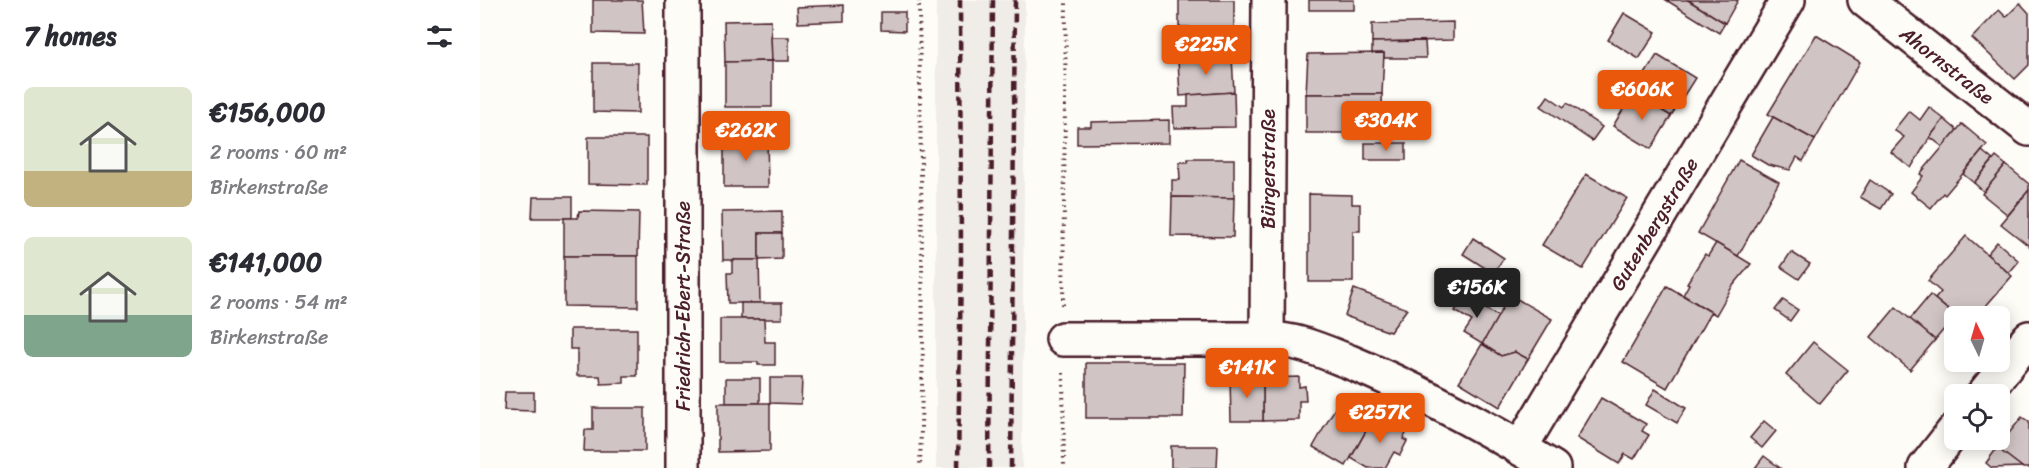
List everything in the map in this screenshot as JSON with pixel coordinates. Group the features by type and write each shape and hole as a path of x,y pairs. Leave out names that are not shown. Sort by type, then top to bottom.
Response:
{"street":[{"name":"Friedrich-Ebert-Straße","path":"682,0 683,468"},
{"name":"Bürgerstraße","path":"1267,339 1269,0"},
{"name":"Gutenbergstraße","path":"1520,448 1788,0"},
{"name":"Ahornstraße","path":"1865,0 2029,129"},
{"path":"1992,384 2029,338"},
{"path":"1063,339 1293,341 1381,375 1520,448 1553,468"},
{"path":"1925,468 1944,444"}],"path":[{"path":"919,0 923,346 920,468"},
{"path":"1064,468 1066,0"}],"shaded area":[{"path":"936,0 1025,0 1022,468 936,468"}],"building":[{"path":"593,0 642,0 644,34 593,33"},
{"path":"1179,0 1234,0 1234,30 1189,31 1189,27 1179,27"},
{"path":"1309,0 1354,0 1354,10 1309,10"},
{"path":"1666,0 1688,0 1725,23 1719,33"},
{"path":"1688,0 1738,0 1725,23"},
{"path":"2020,3 2029,13 2029,65 2015,79 1972,38 1999,10 2006,17"},
{"path":"844,5 844,21 798,23 797,7"},
{"path":"881,12 905,12 905,31 881,30"},
{"path":"1624,13 1656,32 1639,59 1608,40"},
{"path":"771,20 772,61 725,62 724,21"},
{"path":"1453,22 1453,40 1372,42 1372,24"},
{"path":"1816,35 1860,62 1815,140 1768,114"},
{"path":"771,37 789,37 789,61 772,61"},
{"path":"1425,41 1426,58 1384,58 1384,53 1372,54 1372,42"},
{"path":"1384,53 1382,94 1306,94 1308,54"},
{"path":"1657,55 1695,78 1671,116 1633,93"},
{"path":"1232,57 1234,92 1180,96 1178,60"},
{"path":"772,61 772,107 725,107 725,62"},
{"path":"593,63 638,63 638,113 593,112"},
{"path":"1234,92 1235,127 1174,128 1173,107 1188,107 1188,95"},
{"path":"1633,93 1671,116 1651,149 1613,126"},
{"path":"1306,94 1382,94 1383,133 1306,133"},
{"path":"1548,96 1564,107 1567,103 1602,127 1592,141 1541,106"},
{"path":"1929,107 1944,119 1911,168 1891,152 1904,137 1894,130 1909,111 1920,120"},
{"path":"1773,117 1815,140 1803,161 1797,157 1790,170 1768,165 1751,155"},
{"path":"1944,119 1957,130 1943,147 1930,137"},
{"path":"1169,120 1169,143 1077,144 1077,127 1091,127 1091,122"},
{"path":"1962,124 1987,145 1945,195 1943,193 1931,208 1911,192 1923,176 1920,174"},
{"path":"588,137 647,137 647,185 588,184"},
{"path":"767,137 768,187 724,187 724,138"},
{"path":"1365,143 1406,143 1406,160 1365,160"},
{"path":"1982,151 1993,160 1974,183 1963,174"},
{"path":"1996,157 2006,165 1984,192 1974,183"},
{"path":"1188,159 1234,159 1234,198 1172,197 1172,180 1180,180 1179,162 1188,162"},
{"path":"1739,160 1779,182 1738,256 1698,233"},
{"path":"2006,165 2029,184 2029,190 2008,215 1982,194"},
{"path":"1586,174 1627,198 1583,269 1542,245"},
{"path":"1870,180 1891,194 1881,209 1860,197"},
{"path":"2029,190 2029,246 2001,224"},
{"path":"1309,194 1352,195 1352,204 1360,204 1360,231 1353,231 1353,282 1309,282"},
{"path":"533,197 572,197 572,218 532,218"},
{"path":"1172,197 1234,198 1233,237 1171,236"},
{"path":"579,211 639,212 638,256 564,256 564,218 578,218"},
{"path":"782,211 782,233 759,233 759,260 723,260 722,212"},
{"path":"759,233 782,233 782,259 759,260"},
{"path":"1966,236 2012,276 1986,306 1944,306 1935,299 1941,292 1928,281"},
{"path":"1473,238 1504,258 1493,273 1463,254"},
{"path":"1997,242 2019,261 2009,273 1987,254"},
{"path":"1716,243 1751,264 1732,287 1716,315 1683,295 1689,284 1687,283 1705,254 1708,256"},
{"path":"1791,252 1810,264 1799,279 1781,267"},
{"path":"564,256 638,256 638,307 564,306"},
{"path":"732,260 759,260 760,303 728,303 727,273 732,273"},
{"path":"1667,286 1711,312 1667,388 1623,362"},
{"path":"1354,289 1407,309 1390,332 1345,316"},
{"path":"1510,295 1552,319 1528,359 1515,352 1501,356 1482,344"},
{"path":"1930,295 1944,307 1944,329 1935,340 1910,319"},
{"path":"1464,296 1498,316 1482,344 1464,333 1472,321 1455,311"},
{"path":"1783,300 1798,310 1790,321 1775,310"},
{"path":"741,303 782,303 782,319 741,319"},
{"path":"1896,307 1935,340 1910,370 1871,337"},
{"path":"720,319 764,319 765,342 775,342 775,365 758,365 758,362 720,362"},
{"path":"570,329 637,329 637,376 624,376 624,383 601,384 600,376 577,376 577,349 570,349"},
{"path":"1813,342 1848,370 1820,404 1786,375"},
{"path":"1482,344 1501,356 1515,352 1528,359 1500,407 1459,382"},
{"path":"1086,363 1184,363 1183,418 1086,418"},
{"path":"1299,377 1299,387 1305,386 1306,401 1299,401 1299,420 1263,421 1263,378"},
{"path":"726,378 760,378 760,403 726,403"},
{"path":"770,378 802,378 801,404 770,403"},
{"path":"1230,378 1263,378 1263,421 1231,421"},
{"path":"1655,389 1686,408 1677,423 1646,405"},
{"path":"505,392 534,392 534,411 504,410"},
{"path":"1342,396 1375,415 1346,466 1313,447"},
{"path":"1601,398 1646,424 1642,431 1649,435 1634,459 1625,454 1619,464 1577,438"},
{"path":"718,403 770,403 770,451 718,452"},
{"path":"593,408 645,408 645,451 584,451 585,430 593,430"},
{"path":"1375,415 1407,432 1403,439 1407,441 1400,455 1394,452 1385,468 1368,468 1351,458"},
{"path":"2022,417 2029,422 2029,468 2023,468 2000,450 2010,450 2010,432"},
{"path":"1764,421 1776,431 1762,448 1750,438"},
{"path":"1171,446 1218,446 1217,468 1171,468"},
{"path":"1996,450 2000,450 2022,467 1992,468 1986,463"},
{"path":"1764,456 1780,468 1755,468"}],"railway":[{"path":"958,468 961,261 960,0"},
{"path":"989,468 993,0"},
{"path":"1011,468 1015,0"}]}
